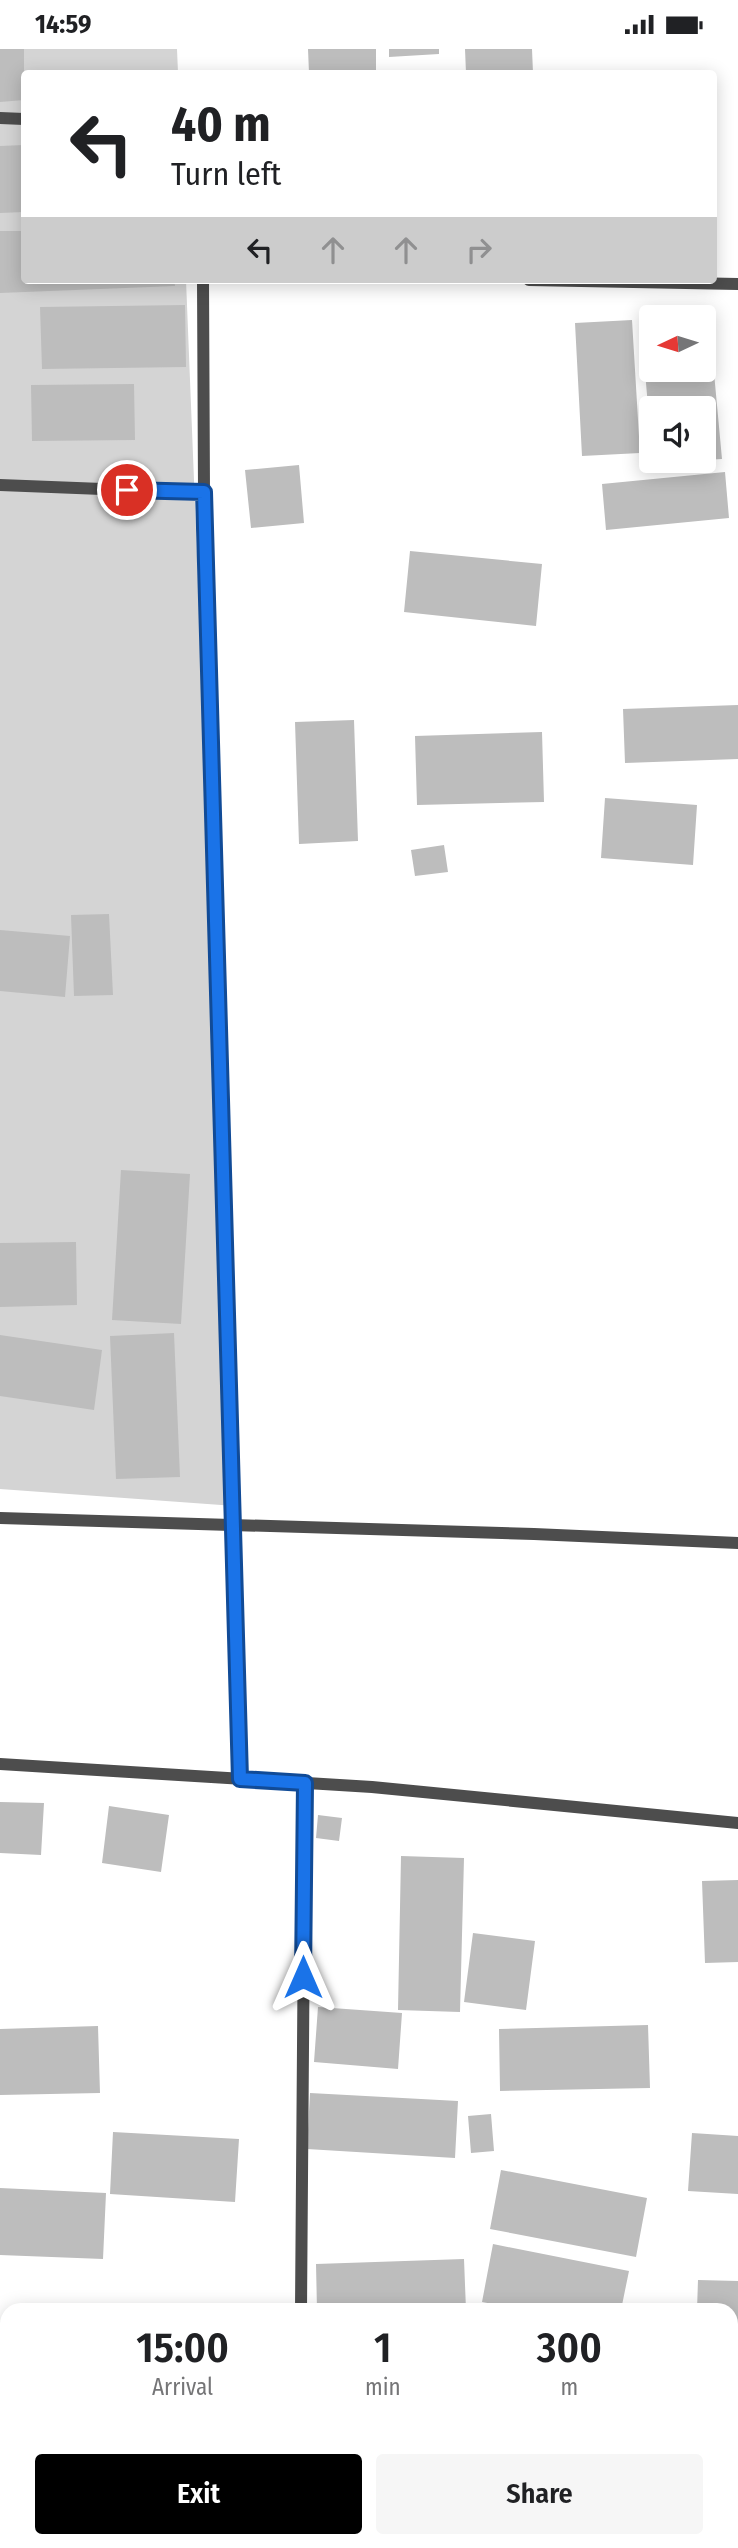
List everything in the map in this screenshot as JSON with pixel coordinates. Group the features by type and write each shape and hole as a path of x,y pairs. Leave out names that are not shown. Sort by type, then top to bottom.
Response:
{"street":[{"path":"0,118 21,119"},
{"path":"202,284 204,492 240,1779"},
{"path":"717,284 738,284"},
{"path":"0,485 204,492"},
{"path":"0,1518 738,1543"},
{"path":"0,1764 372,1787 738,1823"},
{"path":"301,2303 305,1783"}],"shaded area":[{"path":"0,49 177,49 178,70 21,70 21,284 186,284 235,1506 0,1489"}],"building":[{"path":"0,49 24,49 21,100 0,102"},
{"path":"308,49 376,49 376,70 309,70"},
{"path":"389,49 439,49 439,54 389,57"},
{"path":"465,49 532,49 533,70 466,70"},
{"path":"21,145 21,212 0,213 0,146"},
{"path":"0,231 21,231 21,284 175,286 0,293"},
{"path":"185,305 186,367 42,369 40,307"},
{"path":"632,320 639,453 582,456 575,323"},
{"path":"646,382 715,382 722,459 716,459 716,396 647,396"},
{"path":"134,384 135,440 32,441 31,385"},
{"path":"299,465 304,523 251,528 245,470"},
{"path":"725,472 729,518 606,530 602,484"},
{"path":"410,551 542,564 536,626 404,612"},
{"path":"738,705 738,759 625,763 623,709"},
{"path":"354,720 358,841 299,844 295,722"},
{"path":"542,732 544,802 417,805 415,736"},
{"path":"605,798 697,805 693,865 601,858"},
{"path":"444,845 448,872 415,876 411,850"},
{"path":"109,914 113,995 74,996 71,915"},
{"path":"0,930 70,936 65,997 0,991"},
{"path":"121,1170 190,1174 181,1324 112,1320"},
{"path":"76,1242 77,1305 0,1307 0,1243"},
{"path":"174,1333 180,1477 116,1479 110,1336"},
{"path":"0,1335 102,1350 94,1410 0,1396"},
{"path":"0,1802 44,1803 41,1855 0,1853"},
{"path":"109,1806 169,1815 161,1872 102,1863"},
{"path":"318,1815 342,1818 339,1841 316,1838"},
{"path":"401,1856 464,1858 460,2012 398,2010"},
{"path":"738,1880 738,1962 705,1963 702,1881"},
{"path":"473,1933 535,1941 526,2010 464,2002"},
{"path":"318,2007 402,2013 398,2069 314,2062"},
{"path":"648,2025 650,2088 500,2091 499,2029"},
{"path":"98,2026 100,2093 0,2095 0,2029"},
{"path":"310,2093 458,2101 455,2158 307,2149"},
{"path":"491,2114 494,2151 471,2153 468,2116"},
{"path":"113,2132 239,2139 235,2202 110,2194"},
{"path":"692,2133 738,2136 738,2194 688,2191"},
{"path":"501,2170 647,2198 636,2257 490,2229"},
{"path":"0,2188 106,2193 103,2259 0,2255"},
{"path":"493,2244 629,2271 622,2303 482,2302"},
{"path":"464,2259 466,2303 317,2303 316,2264"},
{"path":"698,2280 738,2281 738,2303 697,2303"}],"route":[{"path":"127,490 204,492 240,1779 305,1783 303,1977"}]}
